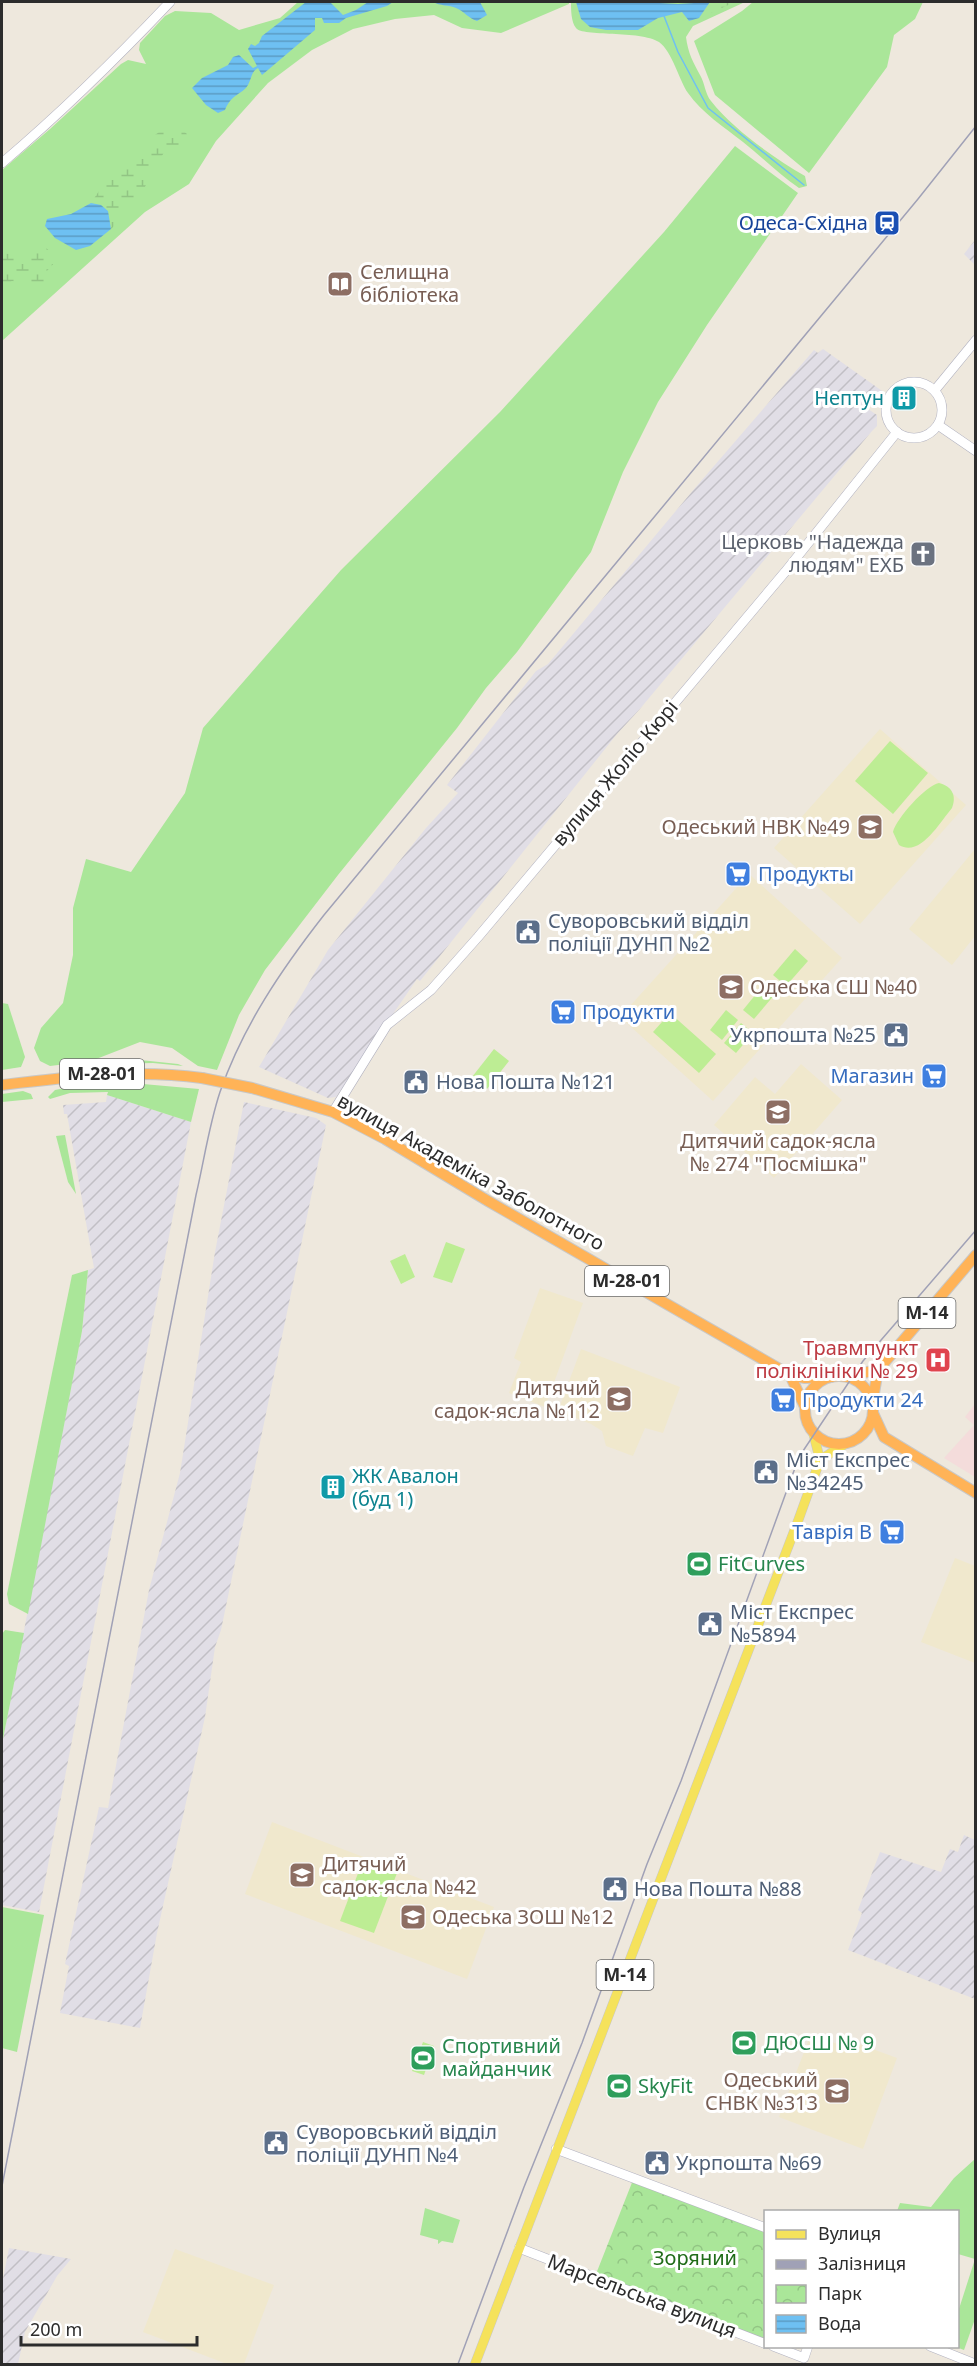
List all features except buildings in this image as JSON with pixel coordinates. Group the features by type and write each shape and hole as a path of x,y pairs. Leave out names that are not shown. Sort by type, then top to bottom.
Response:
{"highway":[{"name":"вулиця Академіка Заболотного","path":"2,1085 109,1074 202,1078 252,1088 333,1112 385,1139 790,1375 805,1378 858,1376 878,1370"},
{"name":"М-14","path":"878,1370 975,1255"},
{"path":"856,1440 871,1424 878,1370"},
{"path":"790,1375 806,1410"},
{"path":"884,1437 856,1440 845,1444 825,1441 813,1432 806,1418 807,1399 821,1382 837,1377 855,1380 863,1386 884,1437 975,1493"}],"main road":[{"path":"813,1432 820,1460 845,1444"},
{"name":"М-14","path":"475,2364 556,2148 605,2029 820,1460"}],"street":[{"path":"2,163 87,87 170,2"},
{"path":"935,390 975,340"},
{"path":"909,382 927,385 935,390 942,407 938,425 932,432 914,438 897,432 887,417 886,407 890,394 909,382"},
{"path":"938,425 975,451"},
{"name":"вулиця Жоліо Кюрі","path":"333,1112 387,1025 431,990 478,937 785,572 897,432"},
{"path":"556,2148 764,2228"},
{"name":"Марсельська вулиця","path":"519,2248 764,2344"},
{"path":"778,2348 804,2358 807,2348"},
{"path":"935,2348 975,2364"}],"shaded area":[{"path":"975,240 975,265 964,254"},
{"path":"823,349 885,393 880,400 876,397 868,409 877,415 877,426 617,734 420,981 417,979 336,1097 328,1098 259,1067 328,950 426,828 458,793 447,785 536,671 548,664 814,350 818,353"},
{"name":"Одеський НВК №49","path":"880,729 966,805 860,924 774,848"},
{"path":"975,849 975,936 952,965 909,929"},
{"name":"Одеська СШ №40","path":"749,874 842,958 713,1101 620,1017"},
{"name":"Дитячий садок-ясла № 274 \"Посмішка\"","path":"801,1064 842,1100 774,1178 714,1125 755,1077 775,1094"},
{"path":"107,1095 191,1122 39,1912 2,1905 2,1744 82,1331 88,1270 94,1268 67,1114 64,1114 63,1105 106,1102"},
{"path":"244,1102 316,1118 326,1125 221,1630 215,1647 205,1717 157,1933 140,2028 60,2013 69,1966 65,1964 99,1807 108,1808 149,1590 180,1473 215,1252"},
{"path":"540,1288 583,1303 545,1407 509,1393 521,1362 514,1358"},
{"name":"Дитячий садок-ясла №112","path":"581,1349 680,1387 663,1433 645,1428 633,1456 606,1446 602,1431 591,1424 558,1411"},
{"path":"975,1404 975,1477 944,1458 974,1425 965,1417"},
{"path":"955,1558 975,1566 975,1663 921,1642"},
{"name":"Одеська ЗОШ №12","path":"272,1822 494,1907 467,1979 245,1894"},
{"path":"964,1835 975,1840 975,1999 848,1950 862,1913 858,1910 880,1852 941,1872 950,1849 958,1852"},
{"name":"Одеський СНВК №313","path":"811,2034 848,2048 851,2041 897,2058 863,2149 779,2117"},
{"path":"9,2248 71,2259 57,2276 25,2332 18,2364 2,2364 2,2284"},
{"path":"175,2249 274,2285 244,2364 227,2364 143,2332"}],"green space":[{"path":"298,2 569,2 569,4 501,33 462,28 434,15 395,19 353,29 312,50 268,83 216,141 189,184 145,212 2,341 2,170 121,64 128,60 146,64 139,50 140,43 165,16 175,11 211,13 239,30 280,18"},
{"path":"571,2 745,2 693,26 686,37 689,53 709,98 720,112 755,143 805,176 807,186 799,188 792,183 700,107 688,93 672,59 659,42 639,36 581,31 573,22"},
{"path":"710,2 735,2 699,18"},
{"path":"753,2 923,2 915,19 894,35 887,67 809,173 715,95 694,41"},
{"path":"166,128 180,128 187,134 183,145 167,149 157,162 142,193 124,207 119,221 111,229 110,219 106,212 100,206 91,203 103,185 119,172 145,157 153,136"},
{"path":"735,146 798,193 707,325 658,402 623,472 591,552 517,652 486,688 457,728 338,875 265,970 239,1015 217,1070 198,1066 172,1048 140,1042 91,1061 50,1066 40,1061 34,1048 41,1028 63,1003 73,955 73,908 86,859 131,872 185,793 203,728 341,570 500,412 664,232"},
{"path":"45,247 54,255 55,262 46,272 49,285 41,296 29,285 12,281 6,285 2,300 2,253 29,257"},
{"path":"890,741 928,773 893,814 855,781"},
{"path":"939,783 947,786 952,792 954,799 952,808 922,843 907,848 899,845 893,832 895,826 912,803 933,785"},
{"path":"795,949 808,961 786,986 773,975"},
{"path":"765,983 776,993 754,1019 743,1010"},
{"path":"2,1003 8,1004 25,1057 21,1067 2,1070"},
{"path":"726,1010 738,1020 722,1040 710,1030"},
{"path":"670,1013 716,1054 699,1073 653,1032"},
{"path":"741,1023 753,1033 736,1053 724,1043"},
{"path":"494,1049 509,1061 487,1089 472,1077"},
{"path":"131,1059 183,1066 153,1063 111,1064"},
{"path":"143,1084 199,1089 191,1122 107,1095 108,1092 70,1093 50,1099 48,1097 55,1090 65,1088"},
{"path":"23,1091 31,1094 33,1099 2,1102 2,1094"},
{"path":"65,1135 76,1194 68,1182 56,1136"},
{"path":"446,1242 465,1249 452,1283 433,1277"},
{"path":"405,1254 415,1277 401,1284 390,1261"},
{"path":"88,1270 82,1331 28,1614 9,1604 7,1594 72,1275"},
{"path":"5,1630 24,1633 2,1744 2,1634"},
{"path":"363,1860 397,1873 374,1933 340,1921"},
{"path":"2,1907 44,1915 17,2052 2,2048"},
{"name":"Спортивний майданчик","path":"423,2042 434,2046 424,2075 412,2071"},
{"path":"975,2159 975,2259 959,2254 959,2210 897,2210 900,2203 931,2207 954,2178"},
{"name":"Зоряний","path":"633,2180 764,2231 764,2339 596,2274"},
{"path":"425,2208 460,2220 453,2243 442,2241 438,2244 438,2240 420,2235"},
{"path":"975,2259 975,2319 964,2350 959,2348 959,2309"}],"water":[{"path":"306,2 330,2 343,15 368,2 393,2 387,6 346,18 339,23 324,23 322,18 315,18 315,30 262,75 258,68 246,88 231,100 225,110 218,113 206,105 192,88 202,78 228,65 233,57 239,55 253,68 257,66 248,49 251,44 255,46 259,43 262,36"},
{"path":"433,2 480,2 487,15 477,21 456,8"},
{"path":"576,2 678,4 710,2 699,18 689,21 682,12 658,18 638,30 606,30 590,27 581,19"},
{"path":"91,203 101,205 108,211 111,229 90,246 76,250 55,238 45,226 47,219 71,214"}],"waterway":[{"path":"664,16 678,52 708,108 804,185"}],"tram line":[{"path":"458,2364 524,2187 582,2043 647,1864 681,1781 799,1457 863,1361 976,1230"}],"railway":[{"path":"2,2186 196,1195 216,1105 240,1044 264,999 324,915 976,126"}],"place":[{"name":"Одеса-Східна","path":"887,223"},
{"name":"Селищна бібліотека","path":"340,284"},
{"name":"Нептун","path":"904,398"},
{"name":"Церковь \"Надежда людям\" ЕХБ","path":"923,554"},
{"name":"Одеський НВК №49","path":"870,827"},
{"name":"Продукты","path":"738,874"},
{"name":"Суворовський відділ поліції ДУНП №2","path":"528,932"},
{"name":"Одеська СШ №40","path":"731,987"},
{"name":"Продукти","path":"563,1012"},
{"name":"Укрпошта №25","path":"896,1035"},
{"name":"Магазин","path":"934,1076"},
{"name":"Нова Пошта №121","path":"416,1082"},
{"name":"Дитячий садок-ясла № 274 \"Посмішка\"","path":"778,1112"},
{"name":"Травмпункт поліклініки № 29","path":"938,1360"},
{"name":"Дитячий садок-ясла №112","path":"619,1399"},
{"name":"Продукти 24","path":"783,1400"},
{"name":"Міст Експрес №34245","path":"766,1472"},
{"name":"ЖК Авалон (буд 1)","path":"333,1487"},
{"name":"Таврія В","path":"892,1532"},
{"name":"FitCurves","path":"699,1564"},
{"name":"Міст Експрес №5894","path":"710,1624"},
{"name":"Дитячий садок-ясла №42","path":"302,1875"},
{"name":"Нова Пошта №88","path":"615,1889"},
{"name":"Одеська ЗОШ №12","path":"413,1917"},
{"name":"ДЮСШ № 9","path":"744,2043"},
{"name":"Спортивний майданчик","path":"423,2058"},
{"name":"SkyFit","path":"619,2086"},
{"name":"Одеський СНВК №313","path":"837,2091"},
{"name":"Суворовський відділ поліції ДУНП №4","path":"276,2143"},
{"name":"Укрпошта №69","path":"657,2163"}]}
